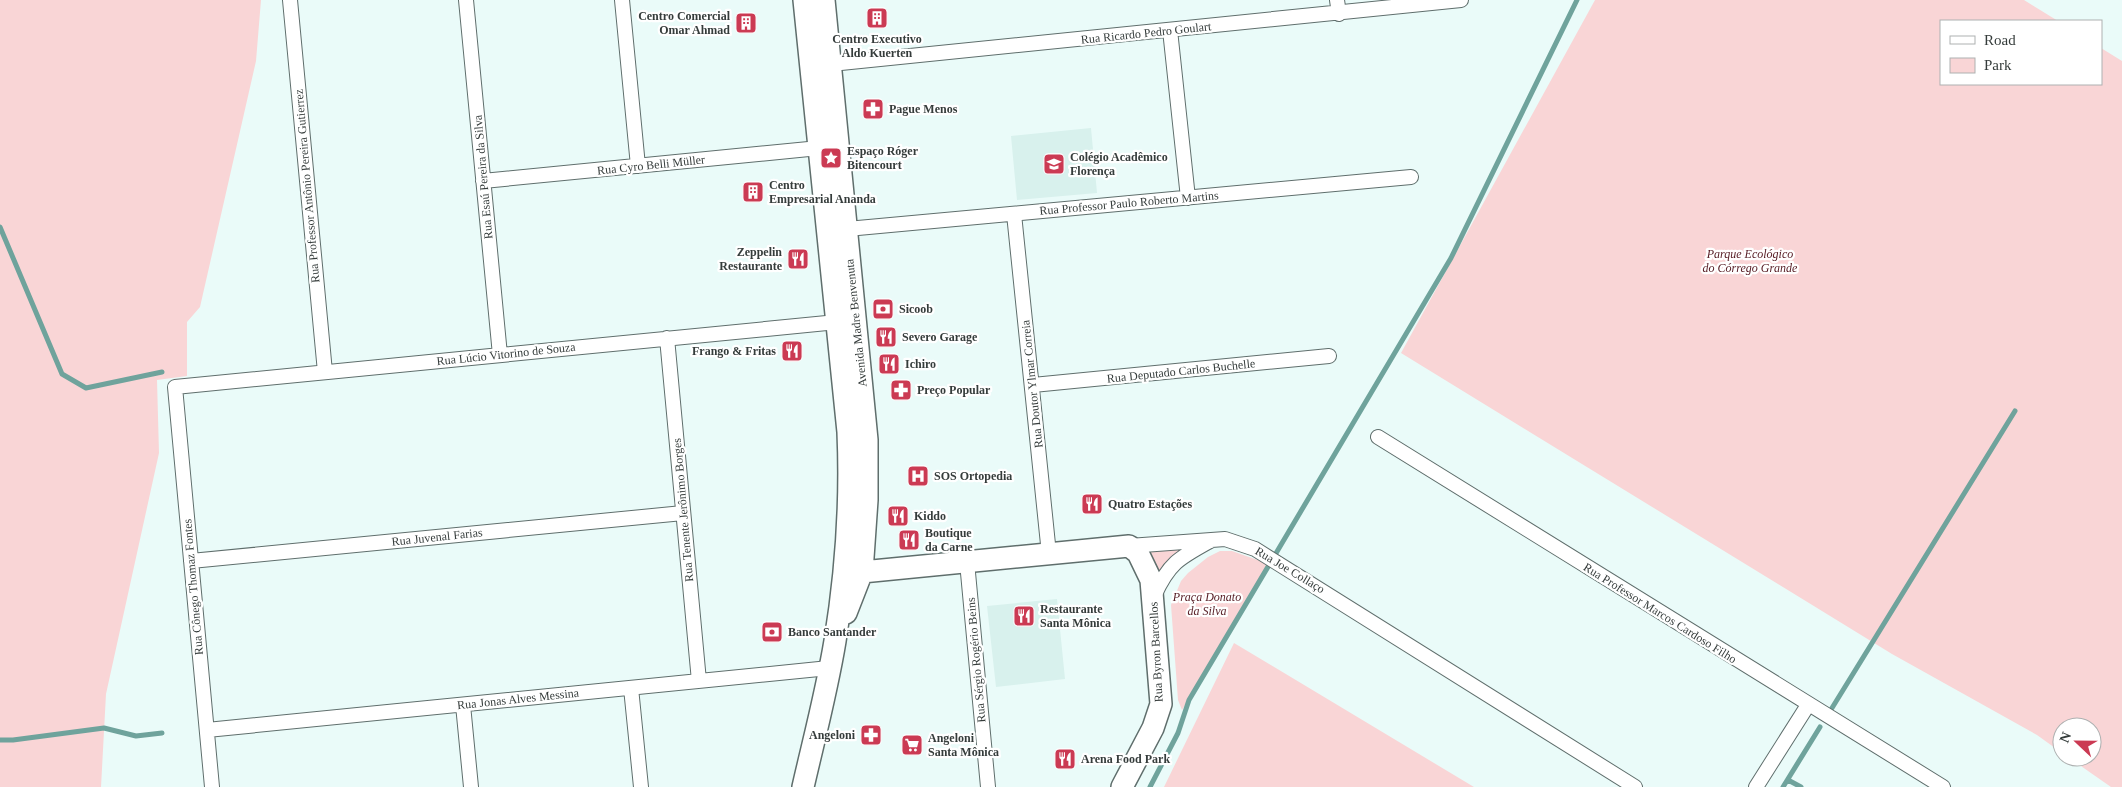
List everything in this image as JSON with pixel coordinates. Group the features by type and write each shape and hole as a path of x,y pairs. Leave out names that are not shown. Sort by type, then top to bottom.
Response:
{"main road":[{"name":"Avenida Madre Benvenuta","path":"804,0 850,467 849,511 835,641 804,787"},
{"name":"Avenida Madre Benvenuta","path":"824,0 867,440 862,572 835,641"},
{"name":"Rua Joe Collaço","path":"862,572 1130,546"},
{"name":"Rua Byron Barcellos","path":"1122,787 1153,728 1160,704 1153,598 1150,580 1138,552 1130,546"}],"street":[{"name":"Rua Professor Antônio Pereira Gutierrez","path":"290,0 325,372"},
{"name":"Rua Esaú Pereira da Silva","path":"466,0 500,355"},
{"path":"622,0 638,166"},
{"name":"Rua Ricardo Pedro Goulart","path":"831,64 1170,30 1338,7 1461,0"},
{"path":"1170,30 1188,198"},
{"name":"Rua Cyro Belli Müller","path":"483,181 819,148"},
{"name":"Rua Professor Paulo Roberto Martins","path":"847,229 1410,177"},
{"name":"Rua Doutor Ylmar Correia","path":"1014,214 1049,554"},
{"name":"Rua Lúcio Vitorino de Souza","path":"175,387 837,322"},
{"name":"Rua Tenente Jerônimo Borges","path":"667,338 699,682"},
{"name":"Rua Deputado Carlos Buchelle","path":"1033,385 1329,356"},
{"name":"Rua Cônego Thomaz Fontes","path":"175,387 212,787"},
{"name":"Rua Professor Marcos Cardoso Filho","path":"1378,437 1943,787"},
{"name":"Rua Juvenal Farias","path":"191,561 683,513"},
{"path":"1153,598 1162,578 1171,566 1178,559 1212,539"},
{"name":"Rua Joe Collaço","path":"1130,546 1212,539 1235,541 1263,553 1636,787"},
{"name":"Rua Sérgio Rogério Beins","path":"967,562 988,787"},
{"name":"Rua Jonas Alves Messina","path":"207,730 829,668"},
{"path":"631,688 641,787"},
{"path":"463,705 471,787"},
{"path":"1756,787 1808,705"}],"shaded area":[{"name":"Colégio Acadêmico Florença","path":"1091,128 1097,193 1017,200 1011,136"},
{"path":"1057,599 1065,679 996,687 987,606"}],"green space":[{"path":"0,0 261,0 256,61 200,307 187,322 187,376 157,380 159,453 106,694 101,787 0,787"},
{"name":"Parque Ecológico do Córrego Grande","path":"1595,0 2024,0 2056,20 1940,20 1940,85 2102,85 2102,49 2122,61 2122,787 2111,787 2082,767 2102,767 2102,717 2052,717 2052,746 2037,735 1892,654 1401,353"},
{"path":"1186,547 1156,581 1145,551"},
{"name":"Praça Donato da Silva","path":"1220,551 1232,551 1269,564 1182,710 1178,700 1171,605 1181,581 1188,573 1208,557"},
{"path":"1234,643 1474,787 1164,787"}],"waterway":[{"path":"1150,787 1178,733 1189,700 1451,258 1577,0"},
{"path":"0,227 62,374 86,388 162,372"},
{"path":"1832,708 2015,411"},
{"path":"1783,787 1820,727"},
{"path":"0,740 104,728 136,736 162,733"},
{"path":"1788,780 1801,787"}],"place":[{"name":"Centro Executivo Aldo Kuerten","path":"877,18"},
{"name":"Centro Comercial Omar Ahmad","path":"746,23"},
{"name":"Pague Menos","path":"873,109"},
{"name":"Espaço Róger Bitencourt","path":"831,158"},
{"name":"Colégio Acadêmico Florença","path":"1054,164"},
{"name":"Centro Empresarial Ananda","path":"753,192"},
{"name":"Zeppelin Restaurante","path":"798,259"},
{"name":"Sicoob","path":"883,309"},
{"name":"Severo Garage","path":"886,337"},
{"name":"Frango & Fritas","path":"792,351"},
{"name":"Ichiro","path":"889,364"},
{"name":"Preço Popular","path":"901,390"},
{"name":"SOS Ortopedia","path":"918,476"},
{"name":"Quatro Estações","path":"1092,504"},
{"name":"Kiddo","path":"898,516"},
{"name":"Boutique da Carne","path":"909,540"},
{"name":"Restaurante Santa Mônica","path":"1024,616"},
{"name":"Banco Santander","path":"772,632"},
{"name":"Angeloni","path":"871,735"},
{"name":"Angeloni Santa Mônica","path":"912,745"},
{"name":"Arena Food Park","path":"1065,759"}]}
